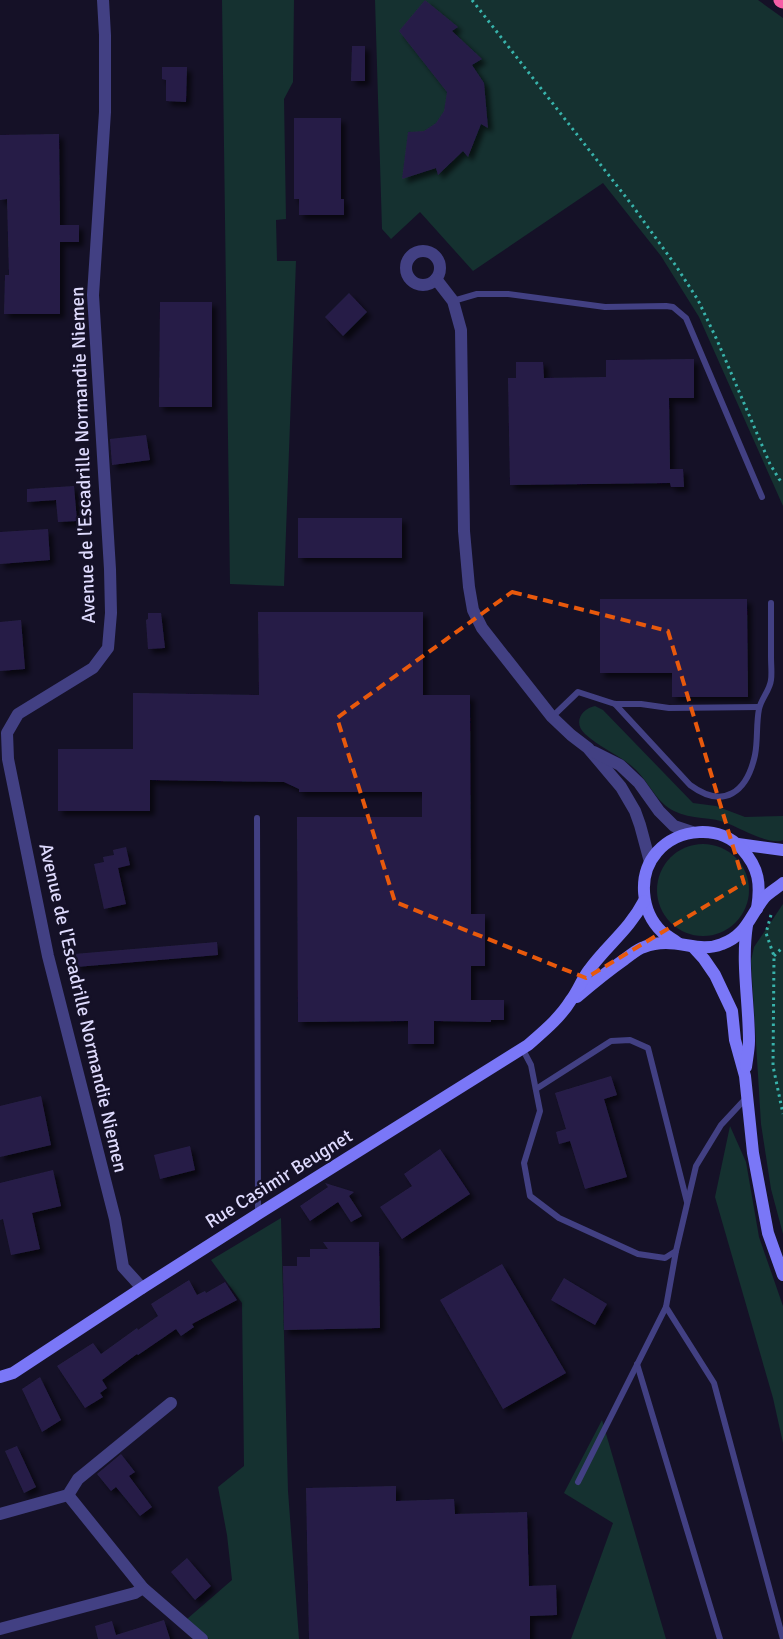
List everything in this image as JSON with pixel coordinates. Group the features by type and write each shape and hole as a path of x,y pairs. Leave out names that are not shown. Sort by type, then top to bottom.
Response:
{"main road":[{"path":"678,943 662,933 651,918 644,901 643,888 645,874 650,862 656,853 668,842 676,838 692,832 708,832 724,836 738,844 750,857 758,874 760,891 757,909"},
{"path":"738,844 783,850"},
{"path":"745,1076 749,1041 744,942 748,926 757,909 766,896 783,883"},
{"path":"571,1001 589,970 626,930 644,901"},
{"path":"571,1001 642,948 663,943 678,943 708,948 723,944 748,926"},
{"path":"693,947 715,975 732,1011 735,1040 745,1076 752,1153 768,1233 783,1275"},
{"name":"Rue Casimir Beugnet","path":"0,1377 13,1373 142,1288 522,1048 557,1020 571,1001"}],"street":[{"name":"Avenue de l'Escadrille Normandie Niemen","path":"103,0 105,112 93,295 110,569 111,613 108,648 93,668 18,714 7,733 8,759 48,956 115,1220 123,1267 142,1288"},
{"path":"436,279 452,301 461,330 464,530 473,610 482,628 552,717 588,748 621,787 634,811 647,846 650,862"},
{"path":"588,748 620,765 639,784 659,811 674,826 692,832"},
{"path":"0,1514 68,1495 78,1479 171,1403"},
{"path":"68,1495 143,1588 202,1639"},
{"path":"0,1629 135,1593 143,1588"}],"lane":[{"path":"452,301 477,294 508,294 605,307 673,307 686,318 762,496"},
{"path":"615,704 690,785 701,793 714,797 727,797 735,792 743,784 750,771 755,753 759,707 771,682 771,603"},
{"path":"552,717 578,692 615,704 641,704 669,708 759,707"},
{"path":"257,818 258,1214"},
{"path":"536,1089 611,1041 630,1040 648,1048 687,1204"},
{"path":"522,1048 531,1065 540,1111 524,1163 530,1196 559,1218 638,1254 665,1258 676,1251"},
{"path":"578,1482 666,1307 676,1251 696,1166 721,1125 747,1097"},
{"path":"666,1307 714,1383 782,1639"},
{"path":"637,1364 720,1639"}],"path":[{"path":"472,0 632,205 698,300 770,464 783,483"},
{"path":"774,908 766,933 774,956 773,1066 783,1114"},
{"path":"774,956 783,947"}],"highlighted area":[{"path":"512,592 668,631 744,883 586,978 395,902 337,718"}],"green space":[{"path":"222,0 294,0 293,82 284,99 286,219 276,220 277,261 296,261 284,586 230,584"},
{"path":"375,0 758,0 783,18 783,506 699,317 661,256 603,183 473,271 420,212 391,239 382,229"},
{"path":"595,706 603,710 693,803 716,806 745,817 783,816 783,840 772,841 764,839 716,820 687,816 668,807 657,797 635,769 603,748 581,730 580,717 586,710"},
{"path":"694,844 712,844 729,851 742,864 749,881 749,899 742,916 729,929 712,936 694,936 677,929 664,916 657,899 657,881 664,864 677,851"},
{"path":"783,904 783,1234 771,1189 761,1124 751,961 754,947"},
{"path":"730,1126 746,1162 759,1237 783,1306 783,1443 773,1398 715,1197"},
{"path":"281,1218 288,1491 299,1639 209,1639 187,1619 232,1580 227,1535 218,1487 244,1466 242,1303 211,1260"},
{"path":"602,1420 666,1639 571,1639 613,1523 564,1493"}],"building":[{"path":"425,0 458,27 452,31 482,59 472,65 484,83 488,128 481,124 468,157 463,151 438,175 436,168 402,179 408,132 424,131 436,123 444,111 447,92 399,31"},
{"path":"352,46 365,46 365,81 351,81"},
{"path":"162,67 187,67 186,102 166,101 166,80 162,79"},
{"path":"294,118 341,118 341,199 344,199 344,215 299,215 299,199 294,199"},
{"path":"59,134 60,225 79,225 79,242 60,242 60,314 4,314 5,275 9,275 7,199 0,200 0,135"},
{"path":"349,293 367,312 343,336 325,317"},
{"path":"160,302 212,302 212,407 159,407"},
{"path":"694,359 694,398 669,398 670,469 683,469 684,487 671,487 670,483 510,485 508,378 516,378 516,362 543,362 544,378 606,377 606,360"},
{"path":"146,435 150,460 112,465 110,439"},
{"path":"74,486 77,521 58,522 56,500 27,502 27,489"},
{"path":"298,518 402,518 402,558 298,558"},
{"path":"48,529 50,560 0,564 0,532"},
{"path":"600,599 747,599 748,697 672,697 672,673 600,673"},
{"path":"258,612 423,612 423,695 470,695 471,914 485,914 485,966 471,966 471,1000 504,1000 504,1020 491,1020 491,1022 434,1021 434,1044 408,1044 408,1021 298,1022 297,817 422,817 422,792 299,792 299,789 284,782 150,780 150,811 58,811 58,749 133,749 133,693 259,695"},
{"path":"148,613 161,613 165,648 148,649 146,620 148,619"},
{"path":"21,620 25,669 0,671 0,622"},
{"path":"126,847 130,865 118,868 126,904 104,909 94,864 104,862 103,857 114,855 113,850"},
{"path":"217,942 218,955 76,967 74,954"},
{"path":"611,1076 617,1095 604,1099 627,1177 585,1189 570,1141 559,1144 556,1132 566,1129 555,1093"},
{"path":"41,1096 51,1145 0,1157 0,1106"},
{"path":"190,1146 195,1170 160,1179 154,1155"},
{"path":"440,1149 470,1194 402,1239 380,1207 412,1186 404,1174"},
{"path":"53,1170 61,1206 32,1213 40,1249 11,1255 3,1219 0,1220 0,1183"},
{"path":"325,1183 354,1192 349,1196 362,1216 351,1222 338,1202 310,1221 300,1206 328,1187"},
{"path":"323,1242 379,1242 380,1328 284,1330 283,1266 297,1266 297,1257 310,1257 310,1249 328,1249"},
{"path":"502,1264 566,1373 503,1409 440,1300"},
{"path":"564,1278 607,1304 595,1325 551,1300"},
{"path":"189,1280 197,1295 205,1291 206,1293 225,1282 237,1300 192,1324 194,1327 181,1336 176,1329 137,1354 102,1380 107,1388 100,1393 103,1397 85,1408 57,1366 93,1343 101,1354 137,1328 138,1330 158,1316 151,1304"},
{"path":"40,1377 61,1420 42,1432 22,1389"},
{"path":"17,1446 36,1487 24,1493 5,1451"},
{"path":"121,1454 135,1472 129,1476 152,1507 140,1516 116,1487 111,1491 97,1474"},
{"path":"396,1486 396,1501 454,1499 455,1514 527,1512 529,1586 556,1585 557,1615 530,1616 530,1639 309,1639 306,1488"},
{"path":"187,1558 211,1586 195,1600 171,1572"},
{"path":"164,1620 170,1639 98,1639 95,1626 112,1621 116,1635"}]}
